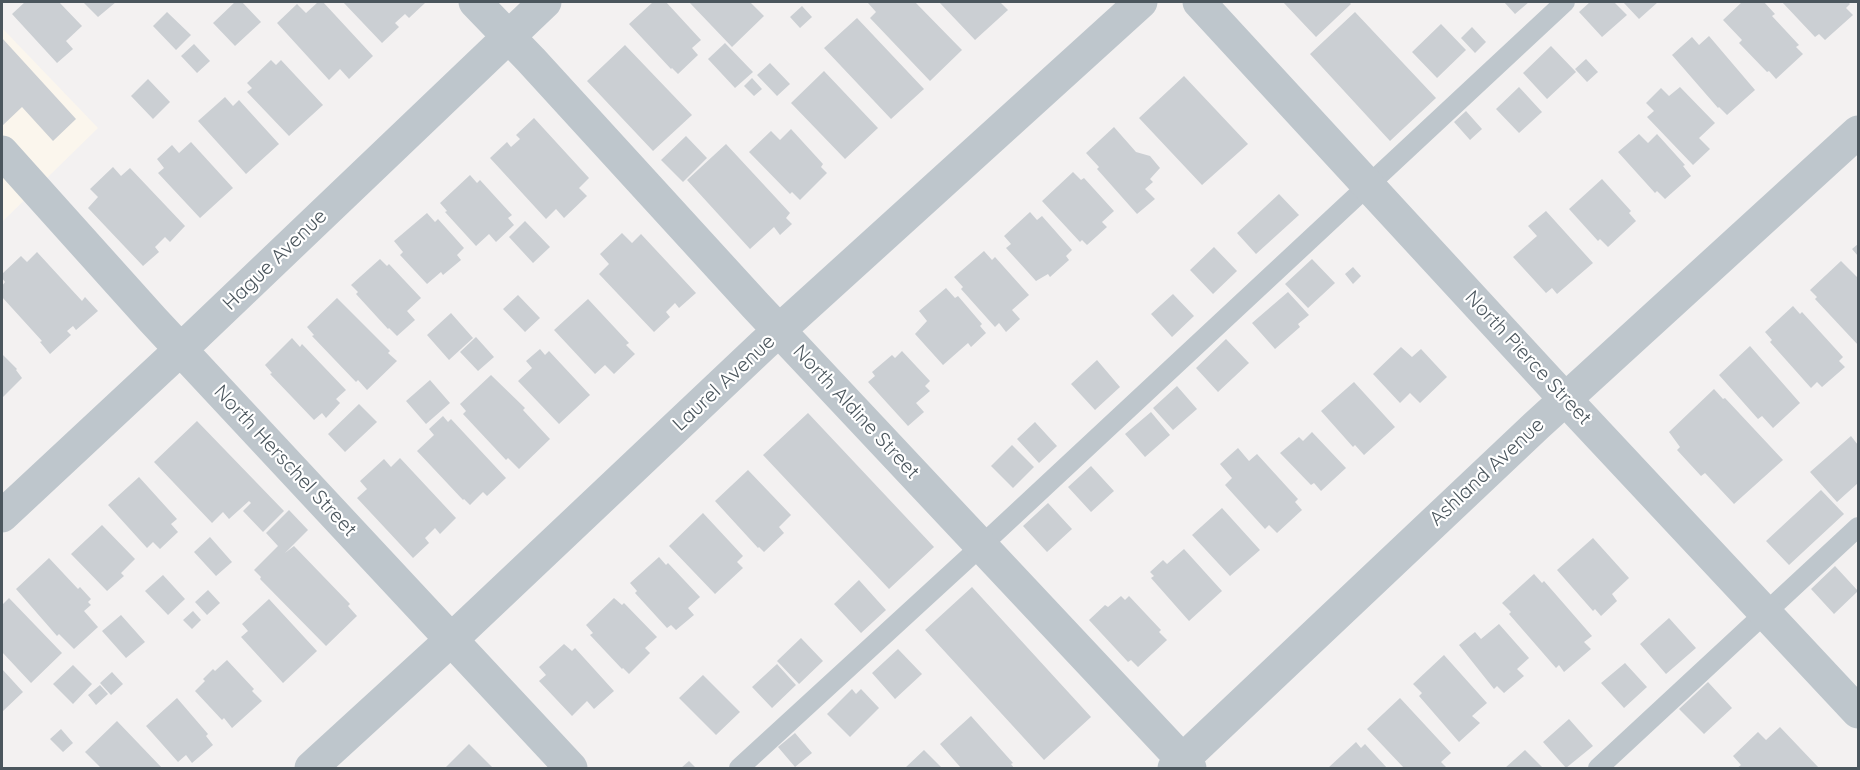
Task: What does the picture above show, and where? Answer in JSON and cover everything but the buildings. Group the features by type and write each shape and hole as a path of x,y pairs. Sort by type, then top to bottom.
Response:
{"street":[{"name":"North Aldine Street","path":"475,2 779,331 981,545 1182,766"},
{"name":"Hague Avenue","path":"2,516 545,2"},
{"name":"Laurel Avenue","path":"311,768 452,639 779,331 1142,2"},
{"name":"North Pierce Street","path":"1199,2 1565,399 1858,712"},
{"name":"Ashland Avenue","path":"1182,766 1565,399 1858,132"},
{"name":"North Herschel Street","path":"2,152 180,349 570,768"}],"lane":[{"path":"739,768 1565,2"},
{"path":"1598,768 1858,527"}],"shaded area":[{"path":"2,28 98,128 2,222"}]}
